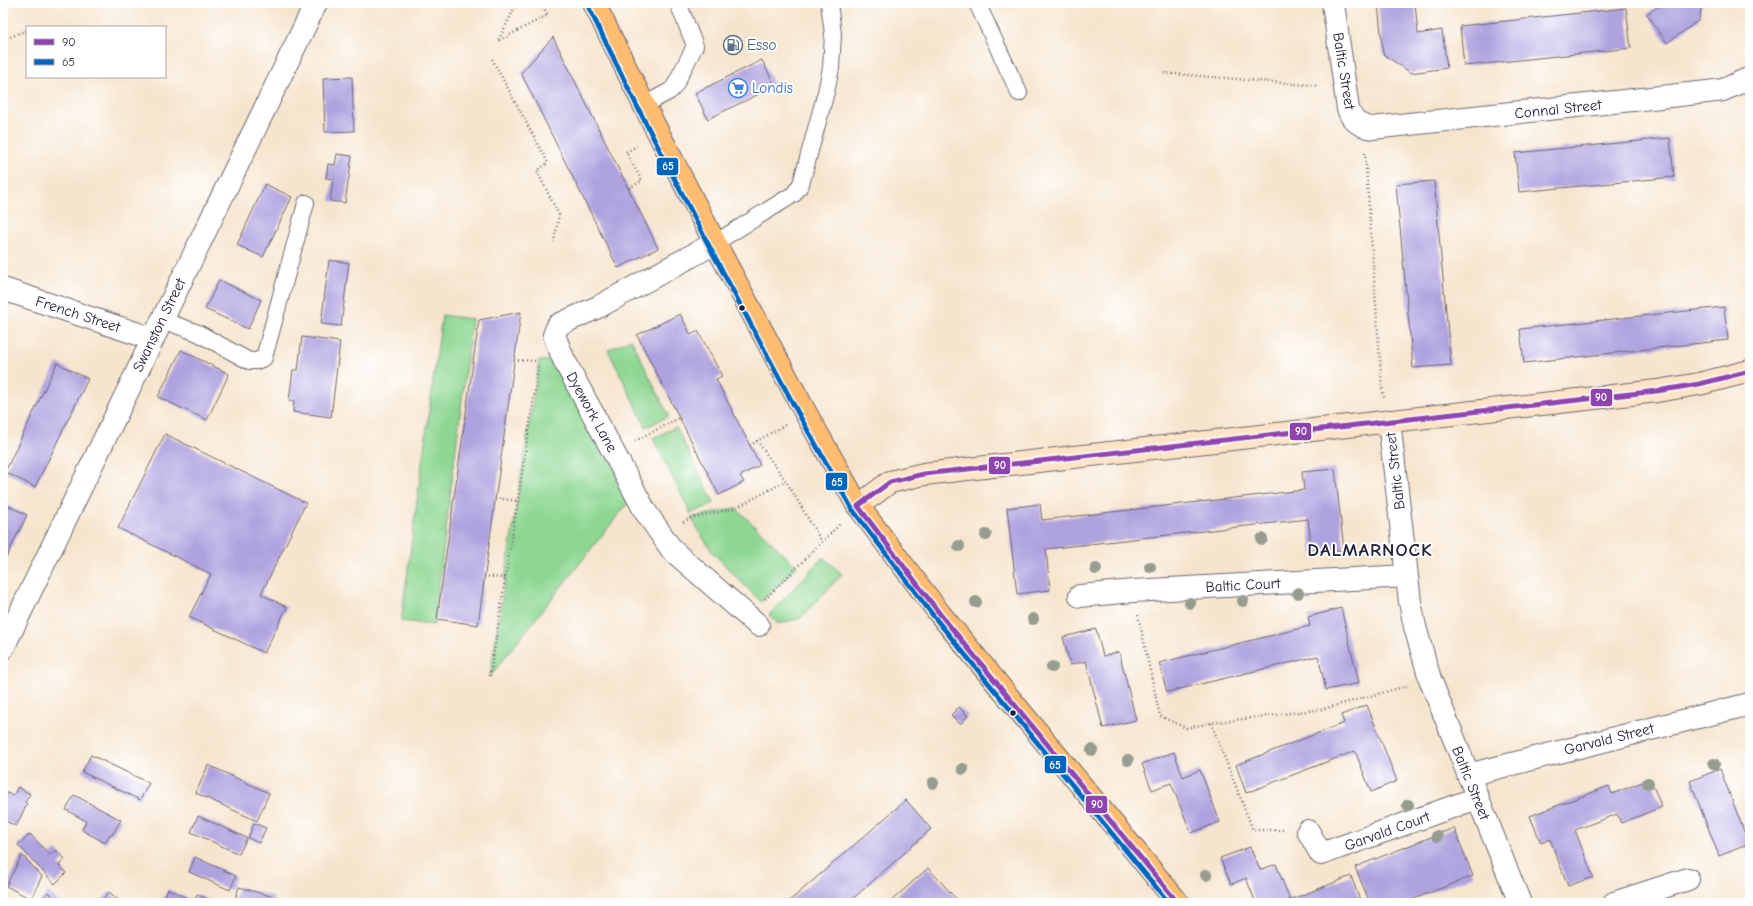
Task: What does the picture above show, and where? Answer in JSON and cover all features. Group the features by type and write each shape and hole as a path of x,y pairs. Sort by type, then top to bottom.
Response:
{"main road":[{"path":"594,3 644,105 715,243 806,413 858,506 940,614 1178,903"}],"street":[{"name":"Swanston Street","path":"3,648 316,3"},
{"name":"Baltic Street","path":"1333,3 1348,109 1350,116 1364,127"},
{"name":"Connal Street","path":"1364,127 1378,128 1723,90 1750,78"},
{"name":"Dyework Lane","path":"715,243 598,307 558,325 554,335 564,360 645,511 660,534 681,559 753,620"},
{"name":"French Street","path":"3,289 158,329"},
{"path":"858,506 890,482 924,474 1657,391 1699,384 1750,371"},
{"name":"Baltic Street","path":"1389,421 1410,602 1415,627 1430,679 1520,903"},
{"name":"Baltic Court","path":"1080,596 1133,591 1407,576"},
{"name":"Garvald Street","path":"1468,775 1750,704"},
{"name":"Garvald Court","path":"1308,831 1321,854 1478,798"},
{"path":"1614,903 1688,879"}],"lane":[{"path":"644,105 670,91 674,87 694,46 678,3"},
{"path":"715,243 794,194 801,184 831,68 833,34 830,3"},
{"path":"977,3 1019,93"},
{"path":"158,329 198,333 249,361 256,361 264,358 306,203"}],"path":[{"path":"517,3 498,41 548,15 541,3"},
{"path":"3,40 26,30"},
{"path":"492,59 548,163 537,171 559,215 554,242"},
{"path":"1164,73 1345,88"},
{"name":"Baltic Street","path":"1364,127 1382,388 1389,421"},
{"path":"628,188 642,180 626,152 659,134"},
{"path":"490,676 539,361"},
{"path":"750,446 806,413"},
{"path":"614,451 679,418"},
{"path":"757,441 786,481 822,542"},
{"path":"660,534 691,518 736,508 786,481"},
{"path":"495,498 518,501"},
{"path":"753,620 822,542 858,506"},
{"path":"484,576 505,578"},
{"path":"1133,591 1160,716 1186,728 1211,723 1323,710 1430,679"},
{"path":"1211,723 1253,830 1308,831"}],"green space":[{"path":"442,315 472,319 434,625 401,621"},
{"path":"631,339 669,416 646,427 608,350"},
{"path":"564,360 635,494 490,676 539,361"},
{"path":"676,427 714,503 691,514 653,438"},
{"path":"736,508 797,567 761,602 712,552 691,518"},
{"path":"823,557 842,574 801,618 778,624 769,615"}],"building":[{"path":"466,3 490,3 489,6"},
{"path":"1378,3 1415,3 1418,34 1442,30 1447,68 1411,73 1383,54"},
{"path":"1663,3 1702,3 1699,20 1667,43 1647,14"},
{"path":"1626,8 1631,48 1464,66 1460,26"},
{"path":"553,37 658,248 618,268 521,73"},
{"name":"Londis","path":"762,60 775,86 708,119 695,93"},
{"path":"352,77 354,131 325,132 323,78"},
{"path":"1670,138 1674,177 1519,192 1515,153"},
{"path":"337,154 352,156 345,203 330,201 333,179 326,178 328,164 335,165"},
{"path":"1434,181 1451,365 1413,368 1396,184"},
{"path":"265,184 292,197 263,257 237,245"},
{"path":"329,260 349,263 341,326 321,324"},
{"path":"219,280 261,300 248,329 205,309"},
{"path":"1724,307 1728,340 1524,363 1520,329"},
{"path":"521,312 478,625 437,619 479,320"},
{"path":"680,314 691,335 698,331 722,376 716,379 760,465 740,476 744,482 719,495 637,335"},
{"path":"302,337 340,342 331,417 293,412 294,401 289,401 293,370 298,370"},
{"path":"181,350 229,374 207,420 158,397"},
{"path":"57,363 88,379 35,487 5,472"},
{"path":"165,434 306,503 261,594 287,607 264,653 189,617 211,574 118,528"},
{"path":"1335,469 1344,550 1312,554 1308,519 1046,549 1050,590 1017,594 1007,508 1040,504 1042,520 1304,490 1302,472"},
{"path":"3,503 27,515 3,564"},
{"path":"1341,608 1359,683 1326,690 1318,656 1167,692 1159,663 1310,626 1308,617"},
{"path":"1096,629 1103,656 1119,652 1136,720 1103,728 1086,661 1070,665 1063,637"},
{"path":"1367,705 1397,781 1371,792 1355,751 1246,793 1236,765 1344,723 1341,715"},
{"path":"959,707 968,716 960,724 951,715"},
{"path":"1174,752 1183,777 1200,770 1220,822 1191,833 1171,783 1152,790 1142,764"},
{"path":"91,755 149,783 140,800 82,772"},
{"path":"208,765 269,793 257,821 196,793"},
{"path":"1720,769 1749,844 1719,856 1690,781"},
{"path":"1650,779 1662,807 1621,823 1617,814 1575,830 1593,877 1568,886 1550,839 1541,843 1530,816 1609,786 1612,794"},
{"path":"18,787 30,794 25,802 27,804 16,826 3,820 3,791 13,796"},
{"path":"74,795 121,820 105,843 82,830 86,821 66,810"},
{"path":"906,800 931,829 848,903 787,903"},
{"path":"198,816 247,838 239,854 191,832"},
{"path":"254,823 266,828 259,843 248,838"},
{"path":"1454,828 1473,876 1411,900 1412,903 1370,903 1355,867"},
{"path":"30,834 50,855 56,850 65,859 59,865 66,873 55,884 18,845"},
{"path":"1250,847 1260,870 1276,864 1290,900 1351,876 1361,903 1256,903 1246,878 1231,884 1220,858"},
{"path":"22,855 42,876 31,899 6,886"},
{"path":"195,857 236,876 230,890 189,872"},
{"path":"928,868 960,903 889,903"},
{"path":"239,887 274,897 272,903 234,903"},
{"path":"168,889 194,901 197,894 209,900 208,903 161,903"},
{"path":"48,892 61,903 39,903"},
{"path":"109,892 122,903 100,903"},
{"path":"1477,899 1479,903 1468,903"}],"transit line":[{"name":"65","path":"588,6 638,108 709,246 798,413 852,509 935,618 1169,903"},
{"name":"90","path":"858,506 890,482 924,474 1657,391 1699,384 1750,371"},
{"name":"90","path":"858,506 940,614 1178,903"}],"place":[{"name":"Esso","path":"733,45"},
{"name":"Londis","path":"738,88"}],"district":[{"name":"DALMARNOCK","path":"1370,550"}]}
